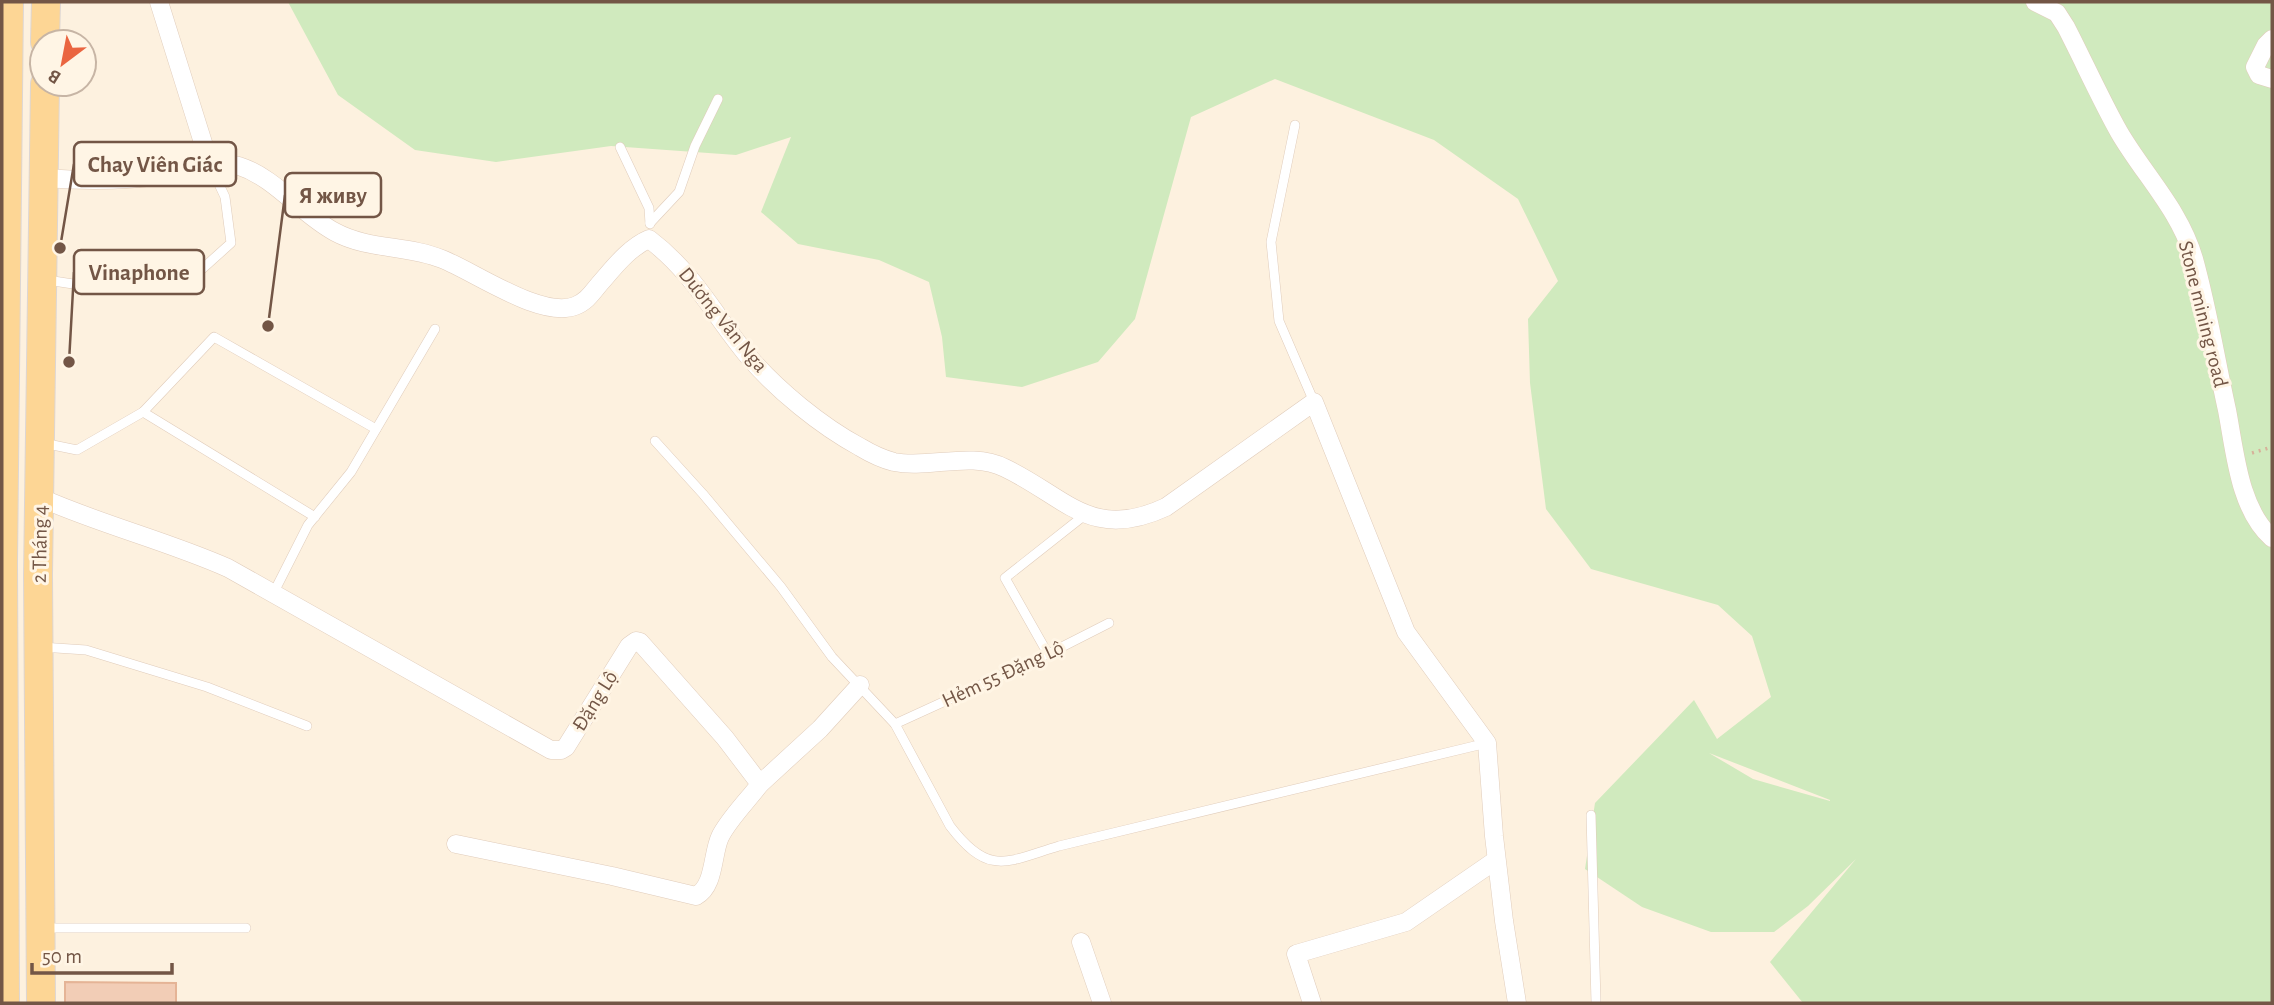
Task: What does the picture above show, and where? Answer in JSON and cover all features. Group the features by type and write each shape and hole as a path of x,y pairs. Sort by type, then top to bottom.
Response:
{"main road":[{"path":"45,28 46,2"},
{"name":"2 Tháng 4","path":"5,1003 2,563 6,5"},
{"name":"2 Tháng 4","path":"41,1003 38,576 45,98"},
{"path":"2,563 38,576"}],"street":[{"path":"159,2 210,166"},
{"name":"Stone mining road","path":"2035,2 2057,13 2066,27 2118,130 2148,178 2170,205 2189,243 2242,482 2255,516 2272,538"},
{"path":"2272,38 2255,67 2259,75 2272,79"},
{"path":"44,178 85,181 134,178 210,166 236,165 260,176 317,221 344,237 360,243 442,259 513,294 560,309 575,306 587,299 649,231"},
{"name":"Dương Vân Nga","path":"649,231 700,289 760,369 838,434 875,455 895,462 980,462 1003,467 1052,498 1086,514 1114,520 1147,515 1166,507 1314,402"},
{"path":"1314,402 1406,632 1487,743 1496,860 1517,1003"},
{"name":"Đặng Lộ","path":"41,498 79,515 198,555 228,568 551,750 566,747 629,646 636,641 640,642 725,738 760,784"},
{"path":"456,844 696,896 702,893 708,881 720,835 760,784 820,729 860,685"},
{"path":"1312,1003 1296,954 1406,922 1496,860"},
{"path":"1081,942 1102,1003"}],"lane":[{"path":"649,231 679,192 695,146 718,99"},
{"path":"1295,125 1271,242 1279,321 1314,402"},
{"path":"620,147 649,208 649,231"},
{"path":"43,280 144,290 191,279 232,243 225,197 210,166"},
{"path":"273,594 308,525 351,472 435,329"},
{"path":"41,442 77,450 143,412 214,337 376,429"},
{"path":"143,412 315,517"},
{"path":"655,441 781,587 832,657 895,724 954,833 982,859 1004,863 1059,846 1487,743"},
{"path":"1048,654 1004,578 1086,514"},
{"name":"Hẻm 55 Đặng Lộ","path":"895,724 1048,654 1109,622"},
{"path":"40,647 86,650 207,687 307,726"},
{"path":"1591,815 1596,1003"},
{"path":"40,928 246,928"}],"green space":[{"path":"288,2 2272,2 2272,1003 1803,1003 1770,962 1856,859 1808,906 1774,932 1711,932 1642,907 1585,869 1595,803 1694,700 1717,739 1771,697 1752,636 1718,605 1591,569 1546,509 1530,383 1528,319 1558,281 1518,199 1434,140 1275,79 1191,117 1135,319 1098,362 1022,387 946,377 942,337 929,282 879,260 798,244 761,212 791,137 736,155 611,146 496,162 415,150 338,95","holes":["1709,753 1830,800 1753,779"]}],"building":[{"path":"65,982 176,983 176,1003 65,1003"}],"place":[{"name":"Chay Viên Giác","path":"60,248"},
{"name":"Я живу","path":"268,326"},
{"name":"Vinaphone","path":"69,362"}]}
